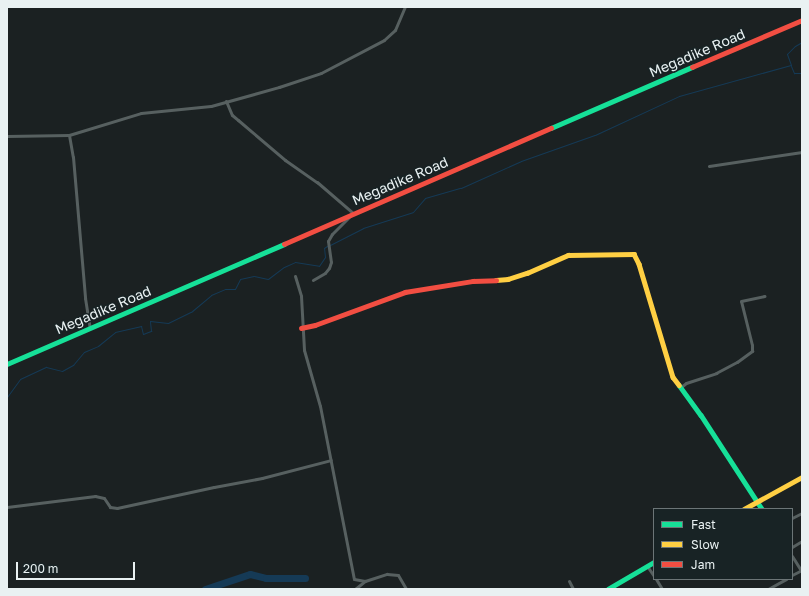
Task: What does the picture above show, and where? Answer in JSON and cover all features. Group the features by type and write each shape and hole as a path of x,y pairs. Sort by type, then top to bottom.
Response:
{"main road":[{"name":"Megadike Road","path":"7,364 802,20"},
{"path":"302,328 315,325 345,312 405,292 472,281 508,279 527,273 568,255 634,254 639,264 668,366 673,377 761,508"},
{"path":"746,508 802,477"},
{"path":"608,589 653,563"}],"street":[{"path":"7,136 69,135 141,113 211,106 279,87 321,73 373,47 395,30 405,7"},
{"path":"226,102 232,115 285,160 317,182 354,213 332,234 328,241 330,262 328,268 325,273 313,280"},
{"path":"69,135 73,157 85,298 90,328"},
{"path":"709,166 802,152"},
{"path":"295,276 301,296 304,354 320,406 354,579 365,581"},
{"path":"681,387 686,383 716,372 737,362 752,351 752,345 741,301 764,296"},
{"path":"7,507 95,496 104,498 110,507 117,508 262,478 331,460"},
{"path":"793,518 802,513"},
{"path":"793,546 802,541"},
{"path":"793,558 802,571"},
{"path":"647,566 653,575"},
{"path":"355,589 365,581 387,574 398,575 406,589"},
{"path":"657,580 662,589"},
{"path":"768,589 784,580"},
{"path":"569,581 573,589"}],"waterway":[{"path":"330,245 363,228 413,212 425,198 461,188 521,161 595,135 679,96 791,65 787,54 795,46 802,42"},
{"path":"791,66 794,73 802,73"},
{"path":"7,397 20,379 46,367 62,371 73,365 84,352 98,346 115,332 141,326 143,334 151,331 150,321 168,323 191,312 211,295 225,289 235,289 240,279 254,276 268,279 284,267 295,262 319,266 325,257 324,248 327,246"},
{"path":"205,589 250,574 266,578 305,578"}],"traffic: fast":[{"path":"551,128 692,67"},
{"path":"7,364 284,244"},
{"path":"679,385 701,415 761,508"},
{"path":"608,589 653,563"}],"traffic: slow":[{"path":"496,280 508,279 527,273 568,255 634,254 639,264 673,377 679,385"},
{"path":"746,508 802,477"}],"traffic: jam":[{"path":"692,67 802,20"},
{"path":"284,244 551,128"},
{"path":"301,328 315,325 405,292 473,281 496,280"}]}
